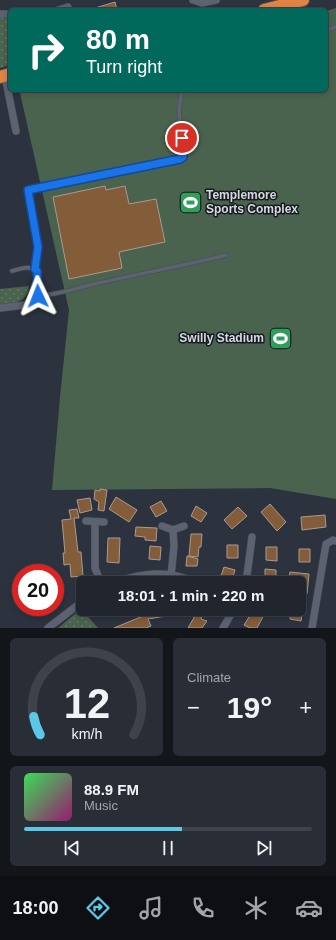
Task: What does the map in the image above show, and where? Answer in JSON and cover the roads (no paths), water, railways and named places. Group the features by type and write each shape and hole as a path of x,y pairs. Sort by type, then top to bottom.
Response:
{"highway":[{"path":"272,8 299,1"}],"street":[{"path":"193,0 202,3 216,0"},
{"path":"5,76 8,91"},
{"path":"8,92 16,131"},
{"path":"0,308 25,305 38,296"},
{"path":"86,521 95,523 104,522"},
{"path":"95,523 95,568 98,576"},
{"path":"162,526 173,530 184,526"},
{"path":"141,576 150,573 171,576 174,546 173,530"},
{"path":"247,576 252,537"},
{"path":"312,628 326,544 336,541"},
{"path":"48,628 76,606"},
{"path":"223,628 230,616"}],"lane":[{"path":"182,92 179,109 183,157 28,190 38,247 35,269 37,271 38,296 52,295 70,289 149,274 226,255"},
{"path":"12,271 26,268 35,269"}],"place":[{"name":"Templemore Sports Complex","path":"190,202"},
{"name":"Swilly Stadium","path":"280,338"}]}
